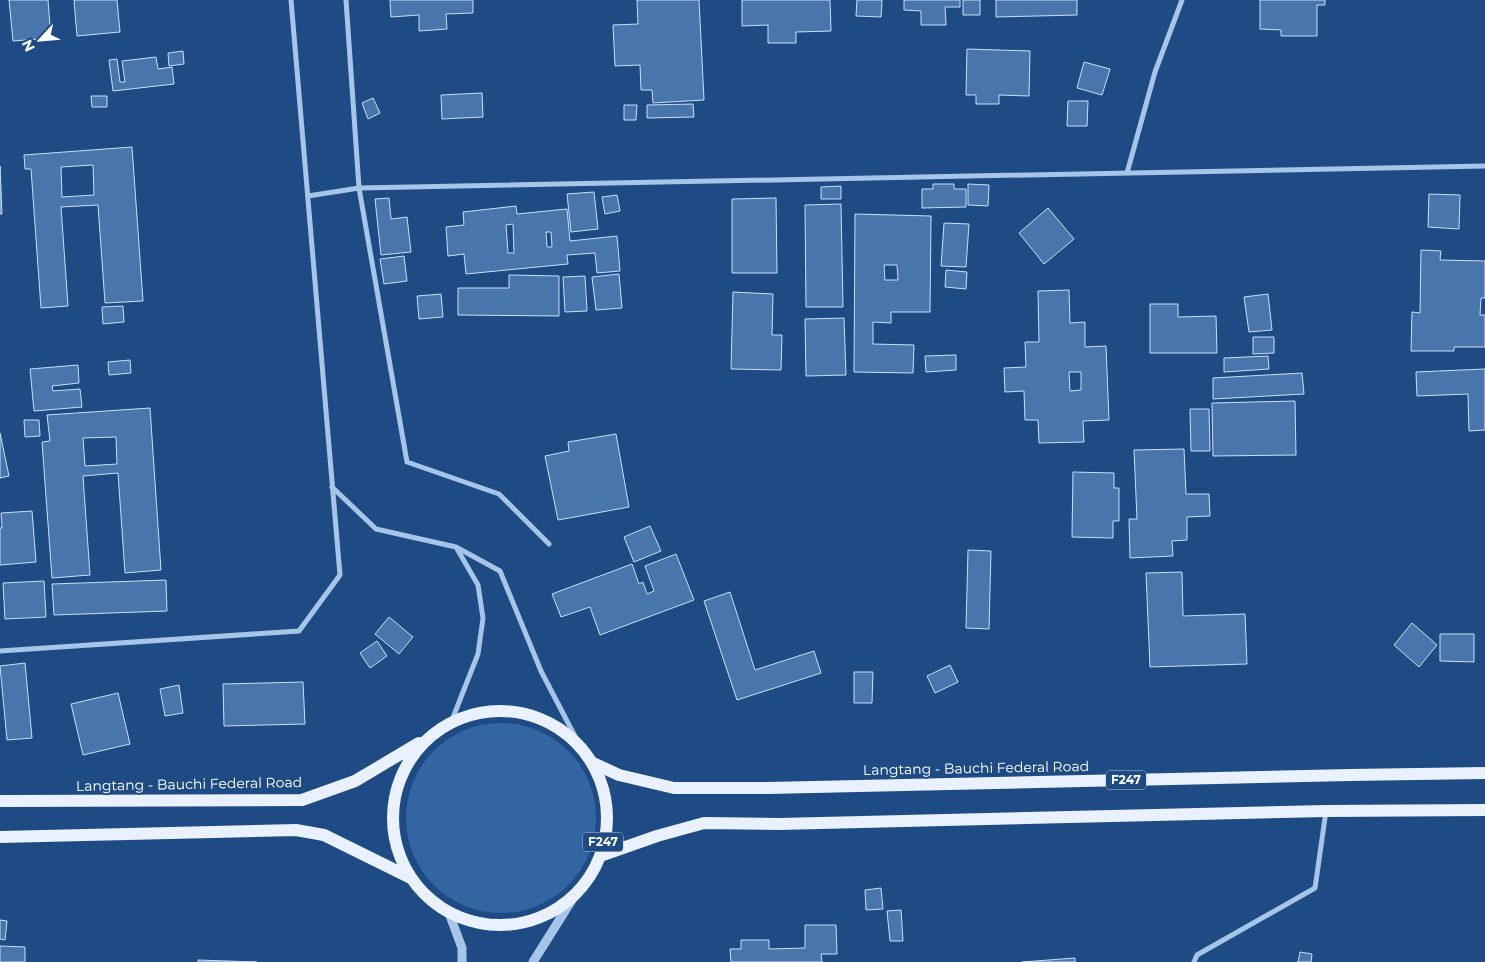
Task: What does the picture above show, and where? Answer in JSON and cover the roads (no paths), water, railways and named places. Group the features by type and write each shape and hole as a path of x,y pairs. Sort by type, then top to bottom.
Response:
{"main road":[{"name":"F247","path":"485,710 520,711 553,724 580,746 593,763 604,793 606,809 607,825 600,856 590,877 575,895 548,915 515,924 482,924 449,913 428,898 411,878 398,851 392,822 395,792 406,764 424,741 452,720 485,710"},
{"name":"Langtang - Bauchi Federal Road","path":"0,800 302,800 355,781 424,741"},
{"name":"Langtang - Bauchi Federal Road","path":"593,763 619,775 674,788 768,788 1485,773"},
{"name":"F247","path":"600,856 657,836 704,823 779,824 1326,811 1485,810"},
{"name":"F247","path":"0,838 296,830 324,835 411,878"}],"street":[{"path":"0,651 299,631 340,575 291,0"},
{"path":"346,0 359,188 407,462 499,494 549,544"},
{"path":"1127,173 1155,72 1182,0"},
{"path":"308,196 359,188 1485,166"},
{"path":"332,486 376,529 456,547 500,571 541,671 580,746"},
{"path":"452,720 478,654 483,618 478,585 456,547"},
{"path":"1194,962 1197,955 1316,888 1326,811"},
{"path":"533,962 575,895"},
{"path":"449,913 462,948 462,962"}]}
